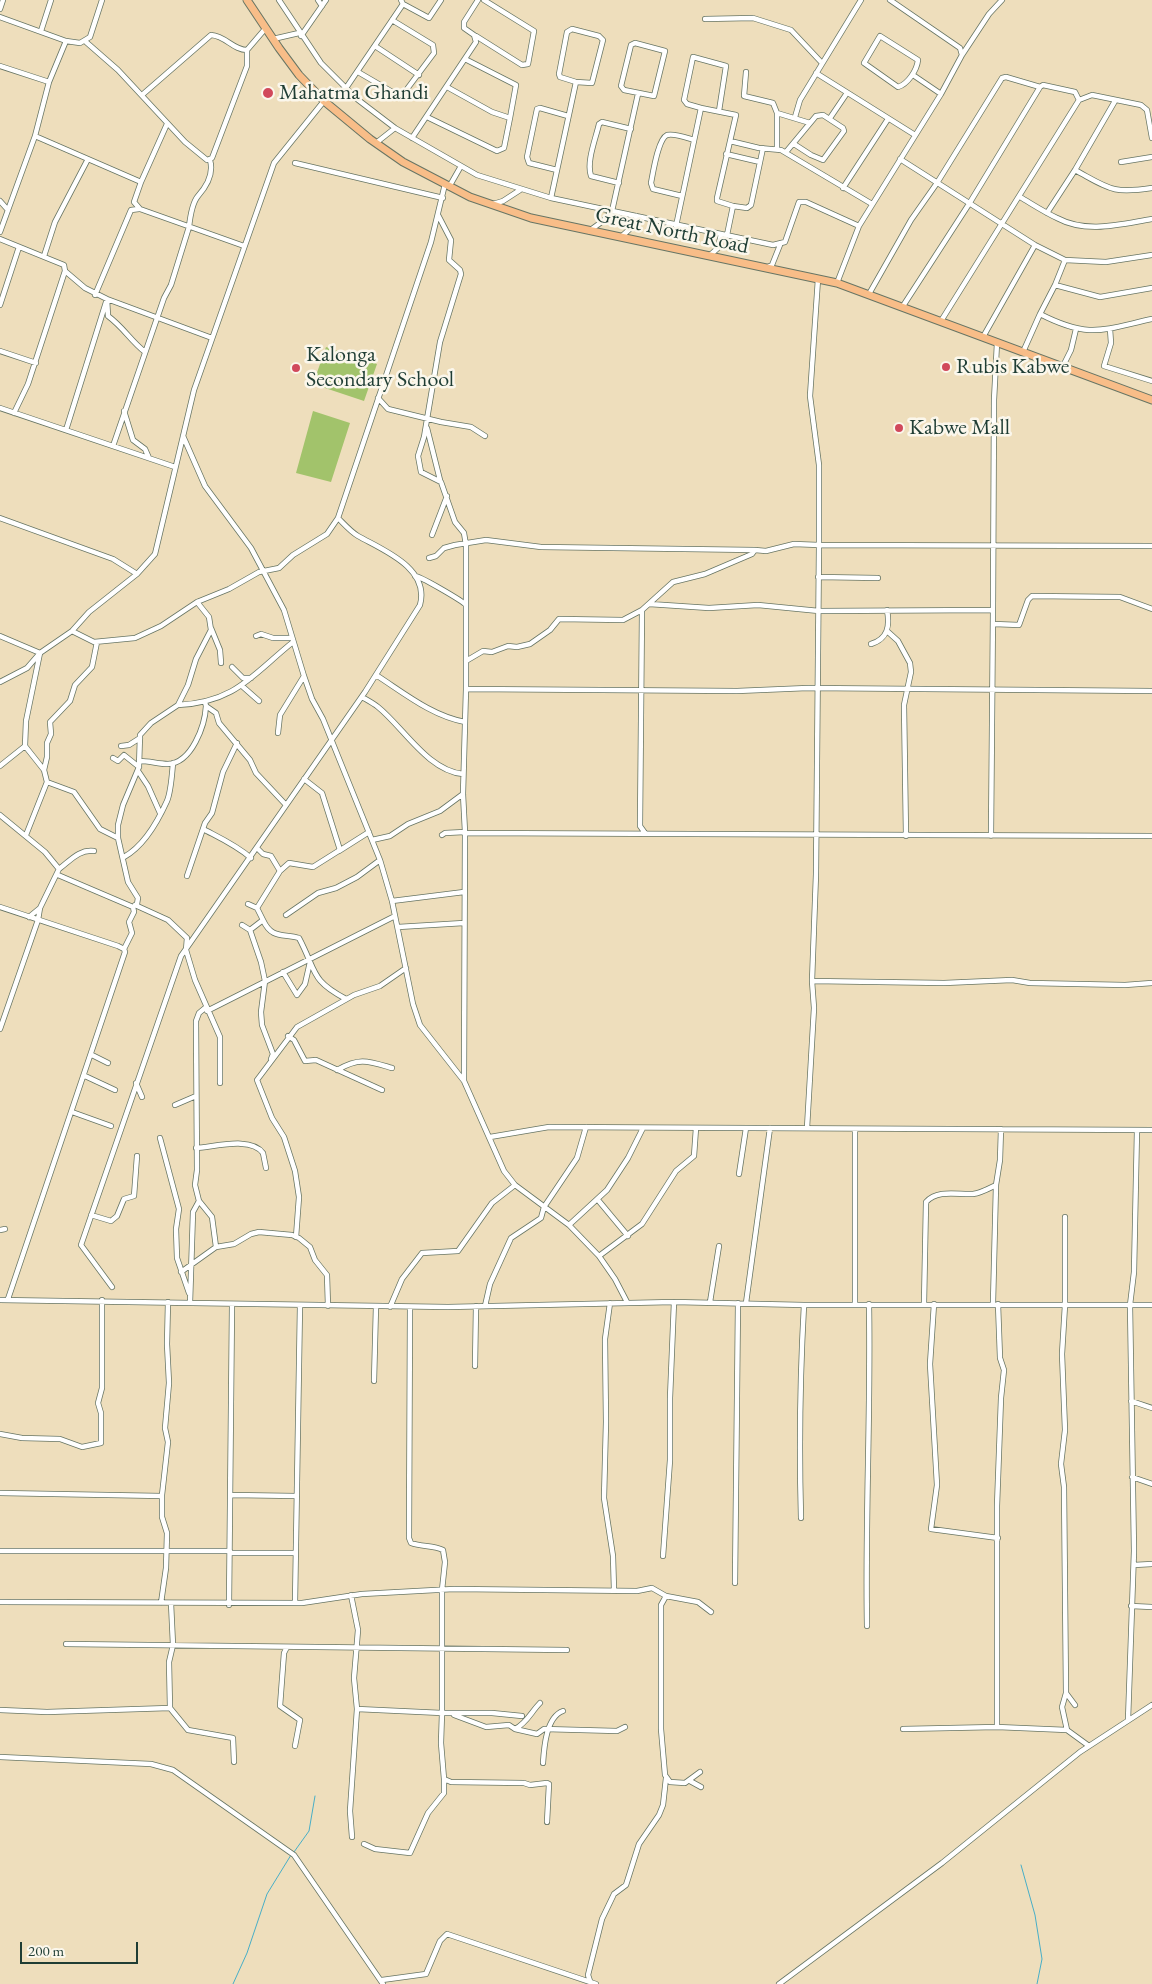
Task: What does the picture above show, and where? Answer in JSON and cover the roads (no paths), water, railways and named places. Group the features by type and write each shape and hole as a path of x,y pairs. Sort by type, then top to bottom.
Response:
{"highway":[{"name":"Great North Road","path":"247,0 265,29 299,75 324,101 403,162 447,186 490,205 531,218 587,232 836,283 1152,400"}],"street":[{"path":"0,9 3,0"},
{"path":"41,31 51,0"},
{"path":"86,42 90,37 102,0"},
{"path":"279,0 300,35 321,63 346,88 395,128 460,166 520,190 551,198 676,226 780,245"},
{"path":"318,0 322,6"},
{"path":"272,38 279,39 300,35 326,0"},
{"path":"0,682 27,668 40,653 72,631 89,612 137,574 149,562 158,546 183,436 212,338 277,158 324,101 346,88 402,2 429,18 441,0"},
{"path":"478,0 464,22 464,28 522,65 528,64 534,31 484,0"},
{"path":"794,116 800,100 861,0"},
{"path":"890,0 960,48 962,55"},
{"path":"836,283 858,226 941,94 962,55 989,14 1002,0"},
{"path":"0,17 66,41 86,42 142,95 167,124 200,155 210,160"},
{"path":"705,18 753,18 791,30 822,63"},
{"path":"358,72 399,98 403,96 434,53 433,45 392,20"},
{"path":"113,446 145,352 171,285 197,198 203,193 210,177 210,160 247,66 247,50 265,29"},
{"path":"572,29 599,36 603,40 592,83 576,82 560,77 559,72 568,32 572,29"},
{"path":"142,95 211,35 222,37 238,49 247,50"},
{"path":"412,138 428,117 476,42 474,35"},
{"path":"880,36 916,57 918,62 913,75 902,86 898,86 864,63 880,36"},
{"path":"0,232 35,136 49,82 66,41"},
{"path":"635,43 665,51 654,96 638,94 624,90 621,86 631,45 635,43"},
{"path":"375,46 419,75"},
{"path":"719,111 726,66 693,57 684,100 687,104 736,115 717,202 748,208 752,205 763,148"},
{"path":"428,117 497,151 504,148 516,85 465,59"},
{"path":"0,66 49,82"},
{"path":"746,72 744,96 773,103 777,113 777,149"},
{"path":"816,73 914,135"},
{"path":"913,75 941,94"},
{"path":"869,294 911,220 937,183 1002,78 1006,77 1040,87 1046,86 1075,92 1080,100"},
{"path":"551,198 576,82"},
{"path":"447,87 492,112 510,118"},
{"path":"902,306 969,204 1040,87"},
{"path":"830,118 847,93"},
{"path":"587,232 603,221 612,211 638,94"},
{"path":"941,321 1080,100 1092,95 1145,108 1149,115 1152,138"},
{"path":"1047,212 1075,170 1115,101"},
{"path":"557,170 529,163 527,156 537,109 540,108 568,116"},
{"path":"676,226 702,108"},
{"path":"777,113 794,116 810,123"},
{"path":"786,152 819,114 830,118 840,125 844,131 823,160 811,156 794,144"},
{"path":"843,188 888,119"},
{"path":"619,183 591,176 589,171 593,147 599,124 602,122 630,129"},
{"path":"95,295 167,124"},
{"path":"376,143 395,128"},
{"path":"682,196 653,189 651,183 660,145 664,138 670,135 694,140"},
{"path":"35,136 141,182"},
{"path":"730,141 786,152 872,204"},
{"path":"726,154 760,162"},
{"path":"44,256 55,222 88,158"},
{"path":"1121,162 1152,158"},
{"path":"900,159 1035,245 1065,260 1106,262 1152,255"},
{"path":"295,162 443,198"},
{"path":"72,631 97,642 135,638 161,626 197,602 229,589 254,574 279,568 293,555 322,538 338,518 447,186 460,166"},
{"path":"1075,170 1113,190 1124,192 1152,188"},
{"path":"490,205 503,201 520,190"},
{"path":"1020,197 1058,219 1085,226 1103,227 1152,219"},
{"path":"0,201 8,210"},
{"path":"134,202 140,209"},
{"path":"766,268 772,265 780,245 787,236 799,202 806,202 858,226"},
{"path":"708,256 718,248 733,206"},
{"path":"131,209 140,209 244,246"},
{"path":"438,214 451,240 449,261 461,272 440,342 426,424 417,463 421,472 440,480"},
{"path":"619,238 632,228 637,216"},
{"path":"0,239 64,265 65,271 36,363 14,413"},
{"path":"983,337 1035,245"},
{"path":"0,305 20,247"},
{"path":"1023,352 1065,260"},
{"path":"65,271 95,295 212,338"},
{"path":"807,1128 814,1008 812,981 816,874 819,611 818,465 810,396 818,279"},
{"path":"1055,285 1100,297 1152,288"},
{"path":"107,299 108,316 119,323 132,341 145,352"},
{"path":"66,430 107,299"},
{"path":"1040,314 1076,329 1095,332 1152,319"},
{"path":"1063,366 1071,350 1076,329"},
{"path":"1110,329 1111,343 1104,366 1152,381"},
{"path":"991,836 994,624 994,400 997,342"},
{"path":"0,351 36,363"},
{"path":"378,398 382,405 388,409 471,427 485,436"},
{"path":"0,408 175,467"},
{"path":"124,411 133,440 145,450 149,458"},
{"path":"426,424 440,480 447,495 455,522 464,533 466,544 466,689 463,774 464,1081"},
{"path":"183,436 204,486 236,527 264,571 284,610 304,676 380,860 392,901 420,1025 464,1081 504,1171 515,1185 569,1226 599,1256 615,1278 627,1302"},
{"path":"432,535 447,495"},
{"path":"0,518 113,558 137,574"},
{"path":"112,1287 81,1245 177,963 362,697 420,605 422,590 415,576 396,556 358,536 338,518"},
{"path":"429,558 436,556 444,548 486,540 541,546 766,551 794,544 1152,546"},
{"path":"466,661 483,652 492,652 508,646 523,646 534,642 550,630 559,619 620,620 642,610 673,582 705,574 752,554 755,550"},
{"path":"415,576 422,577 439,590 465,604"},
{"path":"818,577 878,578"},
{"path":"994,624 1019,624 1028,600 1032,596 1120,597 1152,609"},
{"path":"197,602 209,617 211,628 220,650 221,663"},
{"path":"649,604 709,608 758,606 819,611 993,610"},
{"path":"642,610 643,831"},
{"path":"871,644 882,639 887,631 887,610"},
{"path":"8,1300 92,1055 124,956 124,949 132,933 129,922 134,912 134,906 138,901 138,895 128,882 124,857 118,838 120,813 140,761 140,735 152,723 178,705 188,685 196,659 211,628"},
{"path":"887,631 898,641 910,663 911,672 909,691 904,705 906,836"},
{"path":"256,636 261,634 276,639 292,640"},
{"path":"0,636 40,653"},
{"path":"178,705 205,704 233,692 292,640"},
{"path":"44,770 47,758 47,743 51,734 50,722 70,701 75,685 92,667 97,642"},
{"path":"26,835 47,782 44,770 25,746 26,720 40,653"},
{"path":"232,667 243,678 251,678"},
{"path":"376,675 427,708 465,722"},
{"path":"278,733 280,715 304,676"},
{"path":"242,686 259,701"},
{"path":"466,689 1152,691"},
{"path":"362,697 378,708 407,738 441,766 463,774"},
{"path":"205,704 216,713 219,723 250,760 262,780 286,805"},
{"path":"140,761 173,763 189,752 205,719 205,704"},
{"path":"140,738 124,746 124,756 138,769 160,813"},
{"path":"187,876 203,829 212,813 222,772 237,743"},
{"path":"0,766 25,746"},
{"path":"113,758 118,761 124,756"},
{"path":"124,857 140,843 154,826 167,801 173,763"},
{"path":"304,779 322,793 340,848 338,851"},
{"path":"47,782 71,790 81,800 100,828 118,838"},
{"path":"372,840 390,836 408,824 440,811 463,794"},
{"path":"0,815 26,835 51,858 59,869"},
{"path":"203,829 222,840 229,841 251,858"},
{"path":"442,835 445,833 464,832 637,834 643,831 906,836 1152,836"},
{"path":"257,908 280,871 290,863 313,868 369,832"},
{"path":"257,848 263,854 271,856 280,871"},
{"path":"0,1029 38,920 40,908 58,875 59,869 72,857 87,850 94,851"},
{"path":"286,915 318,893 336,888 357,877 380,860"},
{"path":"58,875 169,921 187,938 186,950 206,1009 220,1037 220,1083"},
{"path":"392,901 464,892"},
{"path":"248,904 257,908 266,927 280,936 299,938 316,978 324,986 346,999"},
{"path":"0,907 124,949"},
{"path":"29,917 40,908"},
{"path":"216,1247 212,1217 199,1201 195,1186 197,1170 196,1021 199,1013 395,916"},
{"path":"250,930 263,920"},
{"path":"398,927 464,923"},
{"path":"242,925 250,930 265,981 261,1012 262,1025 272,1054 271,1061"},
{"path":"283,972 297,995 305,984 309,960"},
{"path":"296,1237 299,1197 295,1171 284,1137 272,1118 257,1080 288,1036 298,1027 346,999 380,986 406,968"},
{"path":"812,981 944,983 1012,980 1030,983 1125,985 1152,983"},
{"path":"288,1036 294,1040 305,1061 316,1060 382,1090"},
{"path":"92,1055 108,1063"},
{"path":"337,1070 347,1064 362,1060 392,1068"},
{"path":"84,1076 115,1090"},
{"path":"136,1083 142,1097"},
{"path":"174,1105 196,1096"},
{"path":"72,1112 111,1126"},
{"path":"490,1137 539,1128 586,1127 1152,1130"},
{"path":"485,1306 490,1284 511,1238 536,1222 544,1213 544,1207 577,1158 586,1127"},
{"path":"569,1226 607,1190 628,1158 643,1128"},
{"path":"599,1256 617,1240 628,1236 646,1219 676,1171 695,1156 696,1128"},
{"path":"739,1174 746,1128"},
{"path":"746,1303 770,1128"},
{"path":"855,1129 855,1304"},
{"path":"996,1727 1001,1398 1004,1370 1000,1358 995,1303 996,1185 1000,1160 1000,1129"},
{"path":"1128,1720 1134,1565 1130,1305 1134,1272 1137,1130"},
{"path":"160,1138 179,1210 176,1240 181,1272 190,1294"},
{"path":"196,1148 237,1143 252,1145 263,1153 266,1168"},
{"path":"91,1215 111,1221 117,1216 124,1199 134,1196 137,1156"},
{"path":"390,1307 402,1279 422,1253 458,1251 492,1203 515,1185"},
{"path":"924,1304 926,1202 932,1197 954,1193 973,1194 996,1185"},
{"path":"598,1200 628,1236"},
{"path":"190,1302 192,1212 199,1201"},
{"path":"1065,1217 1065,1305 1062,1354 1065,1430 1061,1464 1064,1487 1066,1693 1062,1707 1067,1730"},
{"path":"181,1272 216,1247 234,1244 251,1234 259,1232 296,1237 310,1247 315,1260 327,1275 328,1306"},
{"path":"710,1302 719,1246"},
{"path":"0,1300 102,1300 232,1305 390,1307 627,1302 804,1305 995,1303 1152,1305"},
{"path":"0,1434 22,1438 60,1439 82,1447 101,1443 101,1413 98,1403 102,1388 102,1300"},
{"path":"161,1603 166,1568 167,1532 162,1517 162,1496 168,1442 165,1428 169,1383 167,1344 168,1302"},
{"path":"663,1556 670,1460 670,1398 674,1302"},
{"path":"610,1303 604,1339 606,1422 604,1498 613,1556 614,1590"},
{"path":"735,1583 738,1303"},
{"path":"867,1626 866,1485 871,1395 869,1304"},
{"path":"934,1304 930,1364 937,1485 931,1529 998,1538"},
{"path":"229,1604 232,1495 232,1305"},
{"path":"294,1603 300,1305"},
{"path":"802,1518 799,1453 804,1305"},
{"path":"374,1381 376,1306"},
{"path":"475,1366 476,1306"},
{"path":"364,1844 375,1849 410,1853 428,1813 444,1794 441,1742 442,1590 445,1562 443,1550 437,1547 411,1543 409,1538 410,1307"},
{"path":"1132,1401 1152,1408"},
{"path":"1132,1477 1152,1484"},
{"path":"0,1493 162,1496"},
{"path":"232,1495 296,1496"},
{"path":"0,1552 165,1551 296,1553"},
{"path":"1134,1565 1152,1564"},
{"path":"0,1602 294,1603 352,1595 442,1590 637,1591 652,1588 666,1596 698,1602 711,1612"},
{"path":"352,1595 358,1630 354,1678 357,1709 350,1811 352,1837"},
{"path":"593,1983 588,1975 602,1918 614,1894 626,1885 639,1844 659,1816 663,1806 666,1778 661,1729 661,1605 666,1596"},
{"path":"171,1603 173,1645 169,1662 170,1708 188,1730 233,1738 234,1762"},
{"path":"1131,1606 1152,1607"},
{"path":"66,1644 566,1650"},
{"path":"287,1647 284,1653 280,1706 300,1720 295,1746"},
{"path":"1066,1693 1075,1705"},
{"path":"516,1728 523,1725 532,1710 540,1703"},
{"path":"779,1984 942,1863 1089,1746 1152,1705"},
{"path":"0,1710 48,1712 170,1708"},
{"path":"357,1709 451,1714 492,1713 522,1716"},
{"path":"543,1763 549,1729 554,1716 563,1711"},
{"path":"451,1714 486,1727 509,1725 537,1734 544,1728 617,1731 625,1727"},
{"path":"903,1729 996,1727 1067,1730 1089,1746"},
{"path":"0,1757 151,1764 173,1770 294,1855 382,1982 426,1974 440,1941 447,1934 593,1983"},
{"path":"666,1778 674,1784 690,1781 700,1772"},
{"path":"444,1779 451,1782 524,1782 530,1785 547,1783 549,1784 547,1822"},
{"path":"690,1781 701,1787"}],"waterway":[{"path":"294,1852 309,1831 315,1796"},
{"path":"233,1984 247,1953 267,1894 291,1855"},
{"path":"1021,1865 1035,1915 1042,1959 1037,1984"}],"place":[{"name":"Mahatma Ghandi","path":"268,93"},
{"name":"Rubis Kabwe","path":"946,367"},
{"name":"Kalonga Secondary School","path":"296,368"},
{"name":"Kabwe Mall","path":"899,428"}]}
